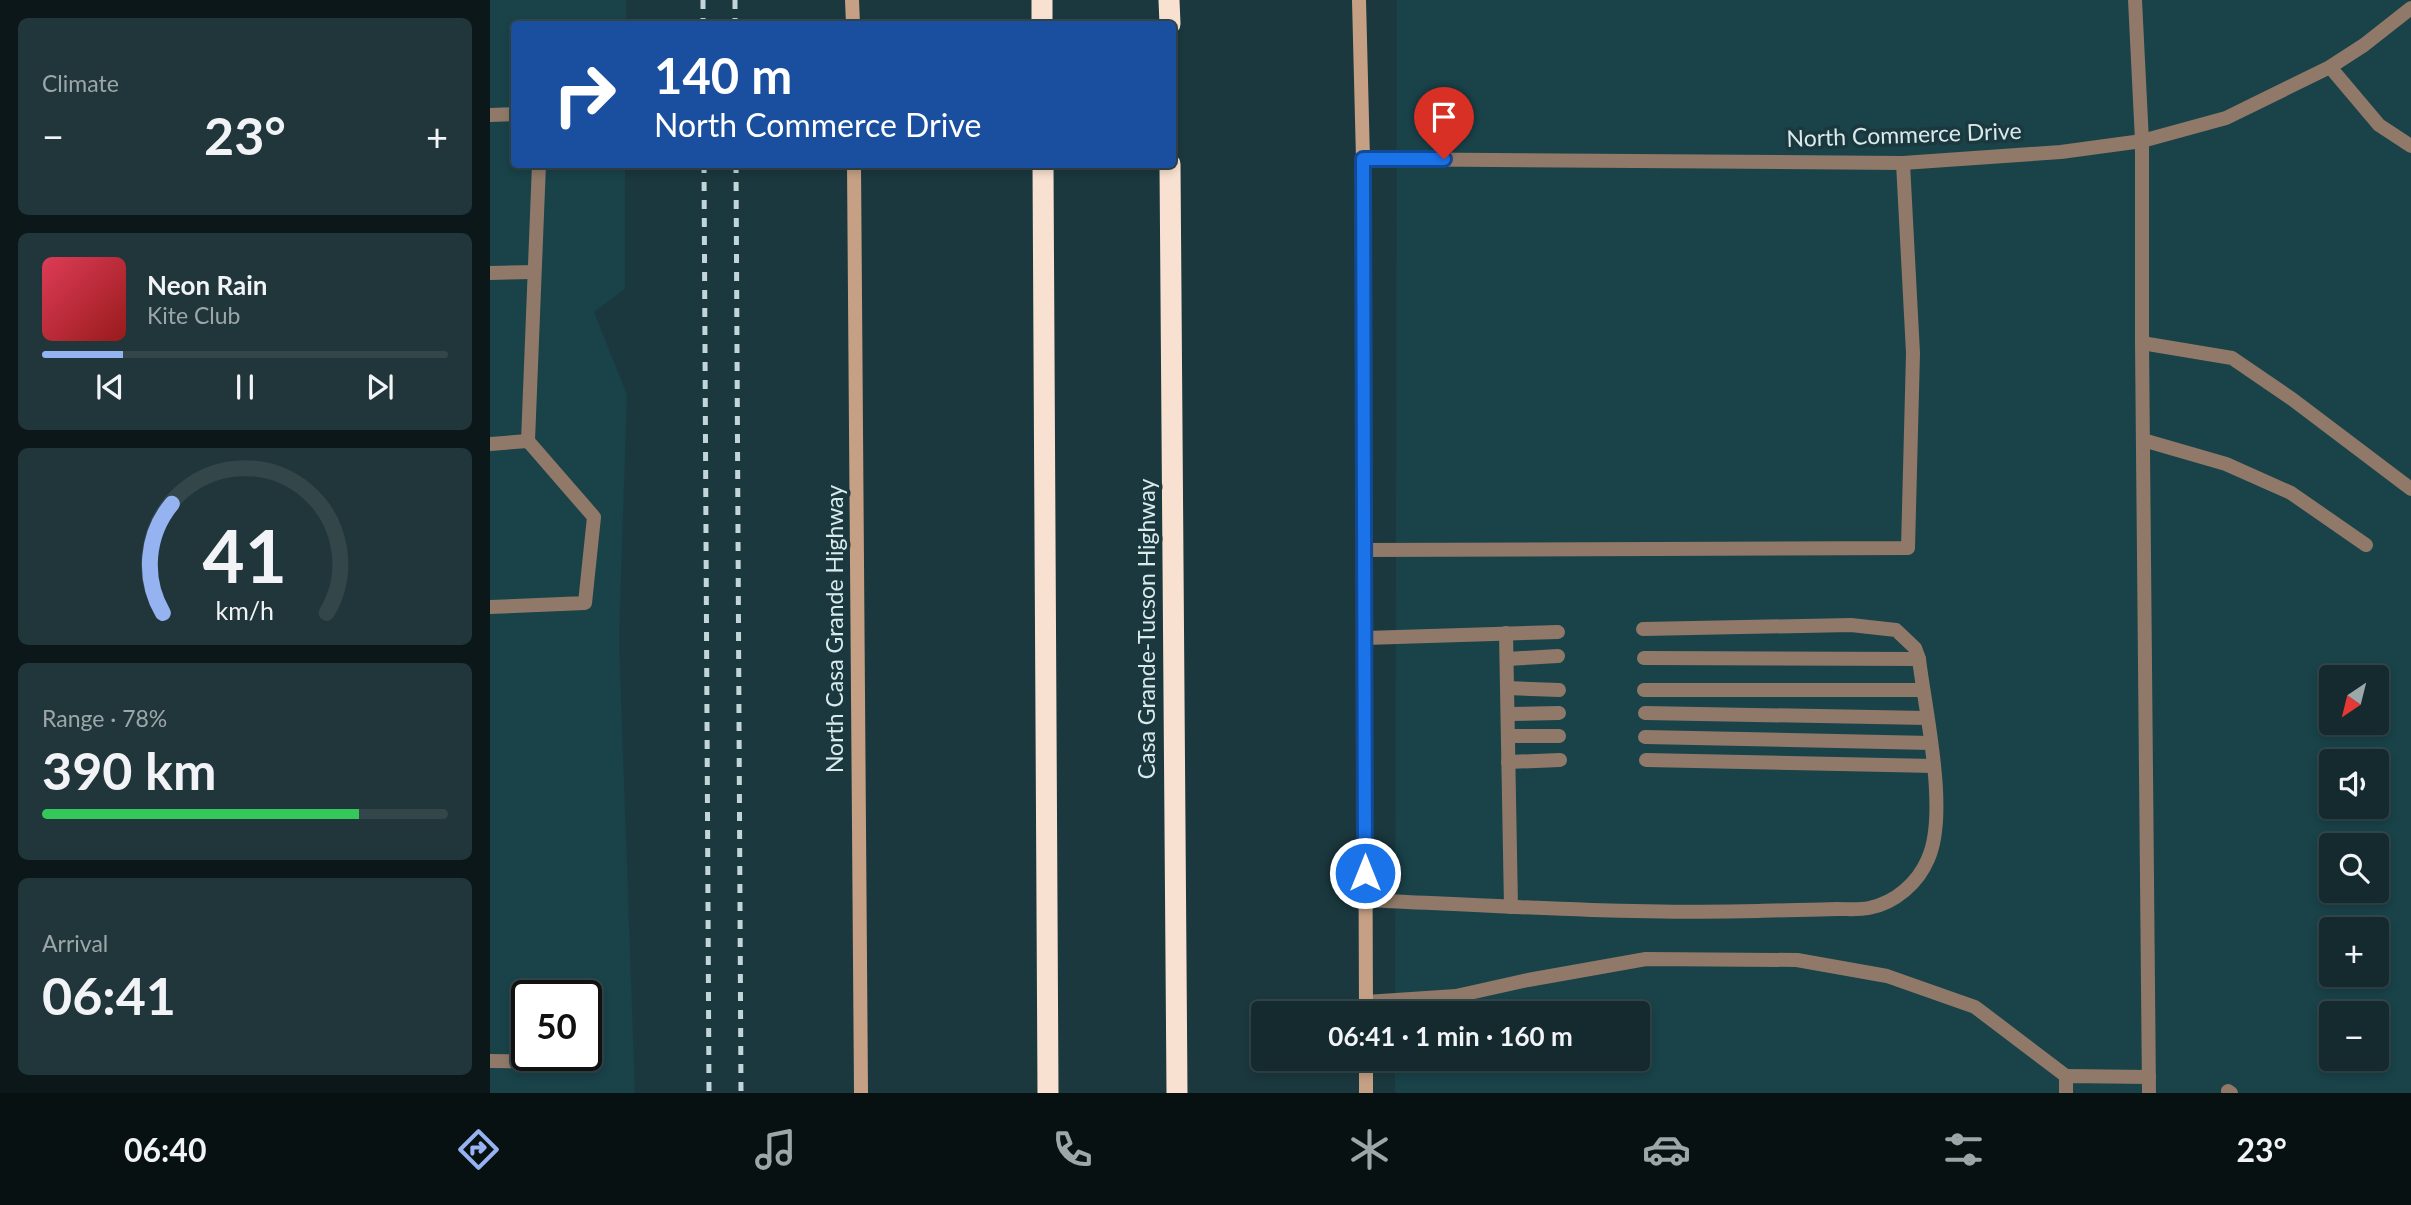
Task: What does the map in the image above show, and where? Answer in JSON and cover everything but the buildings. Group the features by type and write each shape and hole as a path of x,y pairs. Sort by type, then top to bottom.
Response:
{"highway":[{"path":"1042,0 1042,21"},
{"path":"1170,0 1170,21"},
{"path":"1043,168 1048,1093"},
{"name":"Casa Grande-Tucson Highway","path":"1170,168 1177,1093"}],"main road":[{"path":"852,0 853,21"},
{"path":"1359,0 1363,159 1366,1001"},
{"name":"North Casa Grande Highway","path":"854,168 861,1093"},
{"path":"1366,1071 1366,1093"}],"street":[{"path":"2135,0 2142,141 2149,1093"},
{"name":"North Commerce Drive","path":"1363,159 1903,163 2061,152 2142,141 2226,118 2330,67 2364,45 2411,8"},
{"path":"2330,67 2379,125 2411,146"},
{"path":"490,116 511,114"},
{"path":"1364,550 1908,548 1913,353 1903,163"},
{"path":"490,607 585,603 594,517 528,441 539,168"},
{"path":"490,273 534,272"},
{"path":"2142,343 2232,358 2292,399 2411,489"},
{"path":"2143,440 2226,464 2291,492 2366,545"},
{"path":"490,444 528,441"},
{"path":"1365,900 1719,912 1869,908 1898,897 1929,859 1936,802 1931,743 1919,659 1915,648 1896,630 1862,626 1643,629"},
{"path":"1365,638 1558,632"},
{"path":"1506,633 1511,907"},
{"path":"1507,659 1558,656"},
{"path":"1644,658 1919,659"},
{"path":"1507,688 1559,690"},
{"path":"1644,690 1923,690"},
{"path":"1508,714 1559,713"},
{"path":"1645,713 1927,718"},
{"path":"1508,737 1559,736"},
{"path":"1645,737 1931,743"},
{"path":"1508,762 1560,760"},
{"path":"1646,760 1934,766"},
{"path":"1418,1001 1646,959 1797,960 1887,976 1975,1007 2066,1076 2149,1077"},
{"path":"490,1061 511,1061"},
{"path":"2066,1076 2066,1093"}],"shaded area":[{"path":"490,0 626,0 626,21 511,21 511,168 625,168 625,289 594,312 627,395 619,639 635,1093 490,1093"},
{"path":"1397,0 2411,0 2411,1093 1395,1093 1395,1071 1650,1071 1650,1001 1395,1001"}],"railway":[{"path":"703,0 703,21"},
{"path":"735,0 735,21"},
{"path":"704,168 709,1093"},
{"path":"736,168 741,1093"}],"route":[{"path":"1365,873 1363,159 1444,159"}]}
